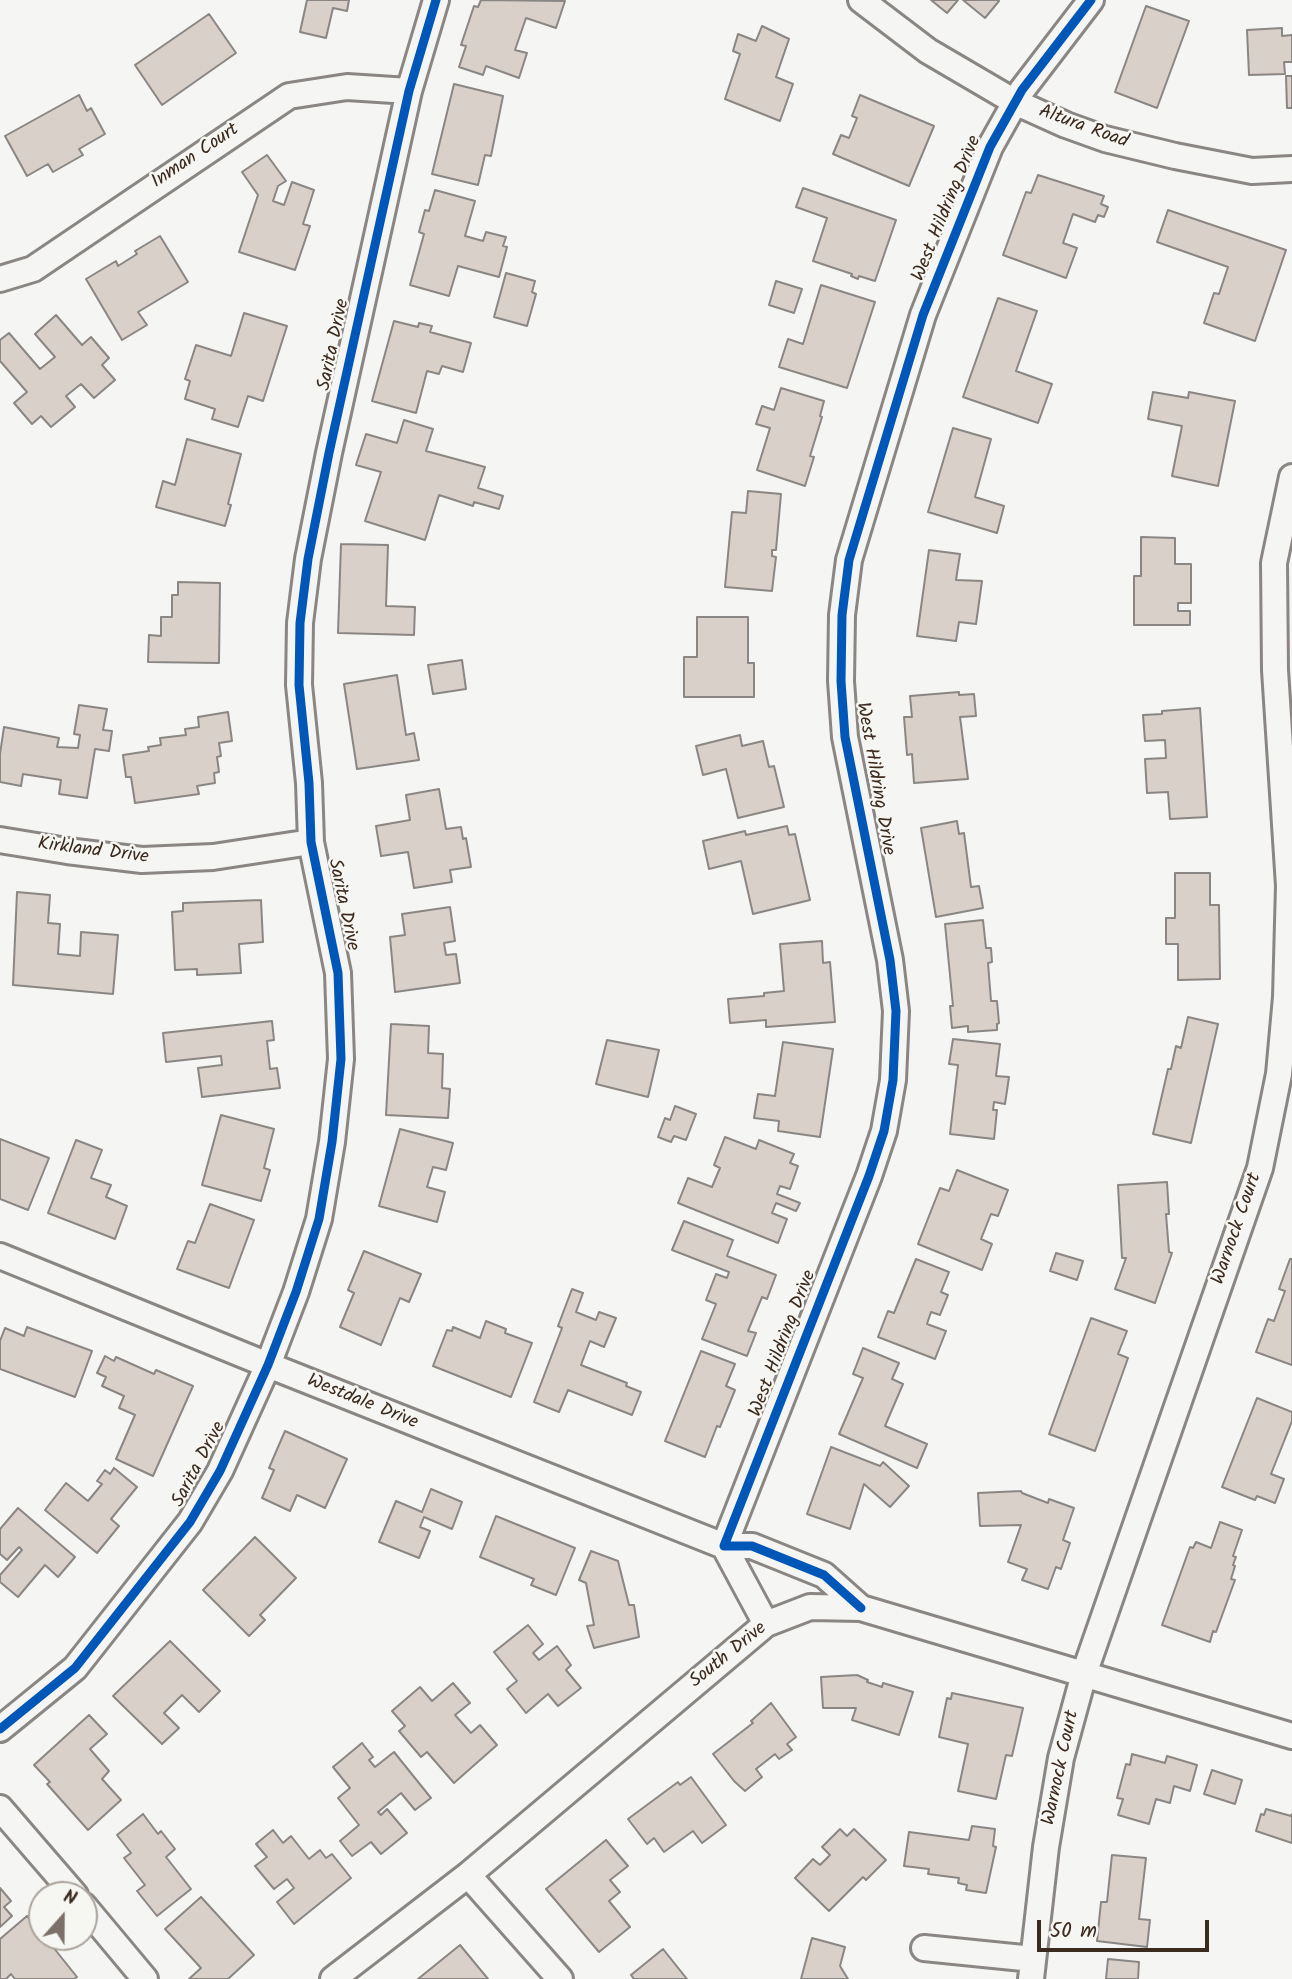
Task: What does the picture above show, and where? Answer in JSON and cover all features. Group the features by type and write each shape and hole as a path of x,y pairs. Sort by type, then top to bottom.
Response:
{"street":[{"name":"Sarita Drive","path":"0,1729 75,1668 190,1522 220,1471 268,1366 296,1293 318,1219 332,1142 341,1059 338,973 311,842 309,783 299,685 300,623 308,559 329,453 409,91 436,0"},
{"name":"Altura Road","path":"861,0 928,51 1015,102 1066,125 1105,139 1175,156 1252,170 1292,169"},
{"name":"West Hildring Drive","path":"724,1546 864,1189 884,1131 893,1080 896,1011 891,960 845,737 841,667 842,615 849,560 923,315 990,147 1022,90 1091,0"},
{"name":"Inman Court","path":"0,279 33,269 289,96 347,87 409,91"},
{"name":"Warnock Court","path":"924,1948 1032,1969 1046,1847 1061,1758 1084,1674 1260,1168 1279,1074 1286,998 1289,886 1275,670 1274,563 1292,477"},
{"name":"Kirkland Drive","path":"0,840 142,860 213,858 311,842"},
{"name":"Westdale Drive","path":"0,1256 268,1366 724,1546 752,1546 824,1575 861,1608"},
{"path":"724,1546 766,1624"},
{"name":"South Drive","path":"333,1979 468,1875 766,1624 810,1607 861,1608 1292,1735"},
{"path":"0,1808 63,1881"},
{"path":"468,1875 559,1979"},
{"path":"98,1923 145,1979"}],"building":[{"path":"307,0 349,0 347,11 333,8 326,38 300,32"},
{"path":"481,0 565,1 556,28 526,18 515,50 527,53 519,78 486,66 483,75 459,67 466,46 461,45 474,6 478,7"},
{"path":"931,0 958,0 947,13"},
{"path":"963,0 998,0 999,1 985,18"},
{"path":"1146,6 1189,21 1157,108 1115,92"},
{"path":"209,14 236,53 162,105 135,65"},
{"path":"762,26 789,39 776,77 793,84 780,121 725,99 740,54 733,51 738,34 756,41"},
{"path":"1282,28 1282,36 1292,35 1292,62 1284,62 1285,74 1249,75 1247,30"},
{"path":"1286,76 1292,76 1292,108 1287,108"},
{"path":"454,84 503,96 491,156 485,155 478,185 432,174"},
{"path":"79,95 87,111 91,108 105,134 79,149 83,155 53,172 48,164 27,176 5,136"},
{"path":"860,95 934,126 909,186 833,154 841,135 849,138 857,118 852,116"},
{"path":"267,155 286,181 278,186 273,201 284,205 292,182 314,190 303,224 310,226 295,270 239,252 258,195 242,172"},
{"path":"1038,175 1104,196 1101,204 1108,207 1104,217 1098,215 1095,222 1073,214 1063,243 1077,248 1066,278 1003,255 1026,192 1031,193"},
{"path":"803,188 896,220 875,281 859,276 858,279 851,276 852,274 813,261 827,218 796,207"},
{"path":"435,190 475,201 465,236 483,241 486,232 506,237 503,246 507,247 499,277 458,266 449,296 410,285 424,234 419,232 425,210 429,211"},
{"path":"1168,210 1286,250 1255,341 1204,323 1214,293 1219,294 1228,267 1157,242"},
{"path":"160,236 188,282 138,312 147,325 122,340 86,279 116,261 118,266 137,254 135,251"},
{"path":"506,273 535,281 532,292 536,294 527,326 494,317"},
{"path":"776,281 802,289 794,313 769,305"},
{"path":"821,285 875,302 847,388 779,367 788,339 803,344"},
{"path":"998,298 1037,311 1016,371 1052,384 1038,423 963,397"},
{"path":"244,313 287,326 263,401 248,396 238,427 212,419 215,409 185,399 190,381 185,379 196,345 231,356"},
{"path":"56,315 82,345 91,337 109,358 102,365 115,380 94,398 81,384 66,396 75,407 51,427 41,416 32,424 14,403 27,392 0,361 0,340 9,333 40,369 55,357 35,334"},
{"path":"394,321 418,327 419,323 432,326 430,332 471,343 463,372 442,366 439,374 427,371 416,413 372,401"},
{"path":"781,388 824,401 810,456 814,457 805,486 757,470 770,428 756,424 762,406 774,410"},
{"path":"1153,392 1188,398 1189,392 1235,401 1218,486 1172,476 1182,426 1148,419"},
{"path":"404,420 433,429 426,451 485,467 478,488 503,496 499,509 474,502 473,506 439,495 425,540 365,521 381,472 356,465 366,434 397,443"},
{"path":"953,428 991,439 975,497 1004,506 997,533 928,512"},
{"path":"187,439 241,454 225,526 156,507 163,481 175,485"},
{"path":"748,491 781,494 776,550 772,550 772,556 776,557 772,591 725,587 732,512 746,513"},
{"path":"1141,537 1175,538 1175,564 1191,564 1191,603 1178,603 1178,611 1190,611 1190,625 1134,625 1134,576 1141,576"},
{"path":"341,544 388,545 386,606 415,607 414,635 338,633"},
{"path":"929,550 960,554 956,580 982,581 976,624 959,622 956,641 917,636"},
{"path":"178,582 220,583 219,663 148,662 149,635 161,636 161,617 172,617 172,595 178,595"},
{"path":"697,617 748,617 748,663 754,663 754,697 684,697 684,657 697,657"},
{"path":"462,660 466,689 433,694 428,665"},
{"path":"397,675 406,735 414,733 419,760 357,769 344,684"},
{"path":"959,692 959,695 974,694 976,716 960,717 968,779 914,783 912,754 907,755 904,717 912,717 910,696"},
{"path":"79,705 107,709 103,730 112,731 109,751 95,749 87,798 59,794 61,780 23,774 21,786 0,782 4,727 59,738 57,747 78,748 80,735 74,734"},
{"path":"1200,708 1207,817 1170,819 1168,792 1147,793 1145,759 1166,758 1165,740 1145,741 1143,715"},
{"path":"228,712 232,741 219,743 221,756 217,757 219,772 214,773 215,783 197,786 199,794 135,803 131,777 126,777 123,755 149,751 148,747 161,745 160,738 186,735 185,729 199,727 198,717"},
{"path":"740,735 742,746 763,741 769,767 774,766 784,807 738,818 726,769 703,775 696,746"},
{"path":"439,789 446,829 461,827 463,839 466,838 471,867 450,870 452,882 414,888 408,852 381,856 376,826 410,820 406,795"},
{"path":"957,821 959,834 964,833 971,887 979,886 983,908 936,917 921,828"},
{"path":"787,826 789,835 795,834 810,900 753,914 741,861 709,869 703,841 745,831 746,835"},
{"path":"1175,873 1210,873 1210,905 1219,905 1220,979 1178,980 1178,944 1166,944 1166,918 1175,918"},
{"path":"17,892 50,895 48,923 60,924 58,954 80,956 81,932 118,935 113,994 13,985"},
{"path":"261,900 263,942 239,944 241,973 197,975 197,969 175,970 172,912 183,911 183,903"},
{"path":"450,907 455,941 444,943 446,955 456,954 460,983 395,992 390,937 405,935 402,914"},
{"path":"983,920 986,948 991,948 992,962 988,963 991,1001 997,1001 999,1023 997,1030 968,1032 968,1026 952,1028 950,1006 953,1006 945,924"},
{"path":"822,941 823,963 830,962 835,1022 766,1027 766,1020 730,1023 728,999 764,996 764,993 784,991 780,944"},
{"path":"1188,1017 1218,1024 1191,1143 1153,1134 1168,1069 1171,1069 1176,1046 1181,1048"},
{"path":"272,1021 274,1040 267,1041 270,1069 277,1068 280,1088 202,1097 198,1068 222,1065 221,1056 166,1062 163,1033"},
{"path":"391,1024 429,1026 428,1053 443,1054 442,1088 450,1089 448,1118 386,1115"},
{"path":"953,1039 1000,1044 996,1076 1009,1077 1005,1104 994,1102 993,1110 997,1110 994,1139 950,1134 958,1065 949,1064"},
{"path":"607,1040 659,1050 648,1097 596,1084"},
{"path":"783,1042 833,1049 820,1137 778,1131 779,1121 754,1118 758,1094 775,1096"},
{"path":"675,1106 696,1114 686,1140 674,1136 671,1142 658,1137 665,1118 670,1120"},
{"path":"221,1115 274,1129 264,1168 270,1170 261,1201 202,1185"},
{"path":"400,1129 453,1143 446,1170 433,1167 427,1187 445,1192 437,1222 379,1206"},
{"path":"725,1137 756,1149 759,1140 794,1154 790,1163 798,1166 790,1189 780,1186 777,1194 800,1203 796,1211 776,1203 772,1213 787,1219 778,1243 678,1203 688,1178 712,1187 720,1168 714,1165"},
{"path":"0,1139 49,1158 28,1210 0,1199"},
{"path":"76,1140 102,1150 91,1178 111,1185 106,1197 127,1206 115,1239 48,1213"},
{"path":"957,1170 1008,1190 998,1216 991,1214 981,1239 992,1244 982,1270 918,1244 940,1188 949,1191"},
{"path":"1167,1182 1169,1214 1166,1214 1169,1252 1172,1253 1155,1303 1115,1289 1126,1258 1122,1258 1118,1185"},
{"path":"210,1204 254,1220 229,1288 177,1269 188,1241 195,1243"},
{"path":"684,1221 733,1240 727,1256 776,1275 767,1299 762,1297 748,1331 756,1333 747,1356 702,1339 716,1304 706,1300 716,1274 727,1278 729,1272 672,1250"},
{"path":"364,1251 421,1274 409,1302 400,1298 381,1345 340,1327 354,1293 348,1290"},
{"path":"1056,1253 1083,1261 1077,1280 1050,1271"},
{"path":"916,1259 949,1272 941,1292 948,1295 940,1315 931,1312 927,1324 946,1331 935,1359 878,1337 888,1311 894,1313"},
{"path":"1290,1259 1292,1365 1256,1352 1268,1319 1274,1321 1285,1291 1279,1289"},
{"path":"572,1289 583,1293 576,1312 596,1320 599,1312 616,1318 604,1347 590,1341 581,1365 627,1383 626,1386 641,1392 632,1415 568,1390 559,1412 534,1402 562,1328 558,1326"},
{"path":"1091,1318 1127,1331 1118,1354 1128,1358 1095,1451 1049,1434"},
{"path":"486,1321 506,1329 505,1333 532,1343 511,1397 433,1366 447,1330 452,1331 453,1327 480,1338"},
{"path":"27,1327 92,1351 75,1397 0,1369 0,1341 5,1328 24,1336"},
{"path":"863,1348 899,1363 892,1379 903,1384 885,1426 927,1444 917,1468 839,1434 863,1378 853,1374"},
{"path":"701,1351 735,1364 726,1386 735,1390 705,1457 665,1441"},
{"path":"105,1356 114,1361 116,1357 154,1374 156,1370 193,1386 153,1476 116,1459 135,1415 119,1408 124,1396 102,1386 106,1377 97,1373"},
{"path":"1257,1398 1292,1412 1292,1421 1271,1474 1284,1479 1275,1503 1257,1496 1255,1500 1222,1487"},
{"path":"285,1431 347,1459 325,1508 297,1495 290,1511 262,1498 274,1470 269,1468"},
{"path":"831,1447 880,1466 883,1462 909,1486 890,1507 864,1484 850,1529 807,1514"},
{"path":"114,1468 137,1487 111,1519 119,1526 97,1553 45,1510 66,1483 88,1501 102,1484 97,1481 105,1470 110,1474"},
{"path":"431,1489 462,1502 452,1529 424,1517 420,1527 430,1531 419,1558 379,1542 396,1501 422,1512"},
{"path":"1021,1491 1048,1503 1049,1499 1074,1508 1063,1540 1070,1543 1061,1569 1056,1567 1048,1589 1022,1580 1027,1569 1008,1562 1021,1525 980,1526 978,1493"},
{"path":"18,1508 75,1557 58,1577 45,1565 18,1597 0,1582 0,1575 22,1550 19,1547 7,1560 0,1554 0,1529"},
{"path":"496,1516 575,1548 556,1595 531,1585 534,1579 480,1557"},
{"path":"1220,1522 1242,1530 1233,1556 1236,1557 1231,1579 1235,1580 1210,1642 1162,1625 1190,1547 1193,1548 1196,1542 1211,1548"},
{"path":"255,1537 296,1578 260,1615 265,1620 249,1636 203,1590"},
{"path":"591,1551 618,1561 629,1605 634,1605 639,1637 594,1648 587,1626 594,1625 586,1583 579,1580"},
{"path":"528,1625 543,1644 533,1653 539,1660 557,1646 571,1665 566,1670 581,1688 558,1706 548,1694 526,1713 507,1689 517,1681 494,1652"},
{"path":"170,1641 220,1691 199,1712 182,1695 164,1713 179,1728 162,1744 113,1696"},
{"path":"857,1675 882,1687 883,1683 913,1692 899,1735 852,1720 856,1708 823,1708 821,1677"},
{"path":"453,1683 470,1703 455,1715 471,1733 480,1725 497,1745 454,1783 427,1752 421,1757 399,1731 405,1726 392,1711 420,1687 432,1701"},
{"path":"952,1693 1023,1708 1012,1756 1006,1755 996,1799 958,1791 968,1744 939,1737 947,1698 951,1699"},
{"path":"771,1703 796,1737 787,1744 792,1750 779,1759 775,1754 756,1769 762,1777 745,1791 713,1754 753,1723 751,1721"},
{"path":"89,1715 107,1734 90,1749 109,1771 102,1779 121,1800 88,1830 47,1784 50,1782 34,1765"},
{"path":"362,1743 373,1757 369,1760 375,1767 394,1752 431,1798 415,1810 401,1793 378,1812 381,1815 387,1809 407,1833 381,1854 371,1842 352,1856 340,1841 359,1825 338,1798 350,1788 333,1767"},
{"path":"1132,1754 1165,1763 1167,1756 1197,1765 1190,1791 1174,1786 1170,1803 1156,1799 1149,1824 1118,1815 1123,1799 1117,1798 1126,1764 1130,1765"},
{"path":"1212,1770 1242,1780 1235,1804 1204,1794"},
{"path":"691,1777 726,1825 702,1843 693,1831 664,1852 654,1838 647,1844 628,1819 678,1782 680,1785"},
{"path":"1266,1809 1291,1816 1292,1814 1292,1843 1256,1831 1261,1814 1264,1815"},
{"path":"143,1814 158,1834 161,1831 175,1849 166,1857 191,1889 157,1916 137,1891 145,1885 124,1858 131,1853 117,1835"},
{"path":"972,1826 995,1829 993,1846 996,1847 986,1893 966,1890 967,1885 958,1883 959,1878 928,1874 929,1869 904,1866 909,1832 969,1840"},
{"path":"840,1829 847,1836 854,1829 886,1860 866,1880 863,1877 829,1911 795,1878 813,1859 820,1865 830,1855 822,1847"},
{"path":"273,1830 283,1843 291,1836 309,1859 320,1850 326,1858 332,1854 351,1878 294,1924 277,1902 294,1888 287,1879 274,1889 255,1866 267,1857 256,1844"},
{"path":"606,1840 628,1866 610,1880 620,1892 609,1901 630,1927 599,1952 546,1889"},
{"path":"1112,1855 1146,1858 1139,1919 1150,1920 1147,1947 1097,1941 1101,1902 1107,1902"},
{"path":"0,1888 11,1901 4,1907 12,1916 0,1927"},
{"path":"201,1897 254,1955 228,1979 189,1979 201,1968 165,1929"},
{"path":"27,1916 28,1951 56,1951 77,1977 15,1979 11,1974 6,1979 0,1979 0,1939"},
{"path":"812,1938 845,1947 840,1966 848,1979 801,1979"},
{"path":"460,1945 488,1979 418,1979"},
{"path":"663,1949 687,1979 634,1979 631,1975"},
{"path":"1108,1959 1139,1962 1138,1979 1106,1979"}],"cycle path":[{"path":"0,1729 75,1668 190,1522 220,1471 268,1365 296,1292 319,1219 332,1142 341,1059 338,973 311,842 309,783 299,685 300,623 308,559 329,453 409,91 436,0"},
{"path":"861,1608 824,1575 752,1546 724,1546 869,1176 884,1131 893,1080 896,1011 890,960 845,737 841,681 842,615 849,560 923,315 990,147 1022,90 1091,0"}]}
